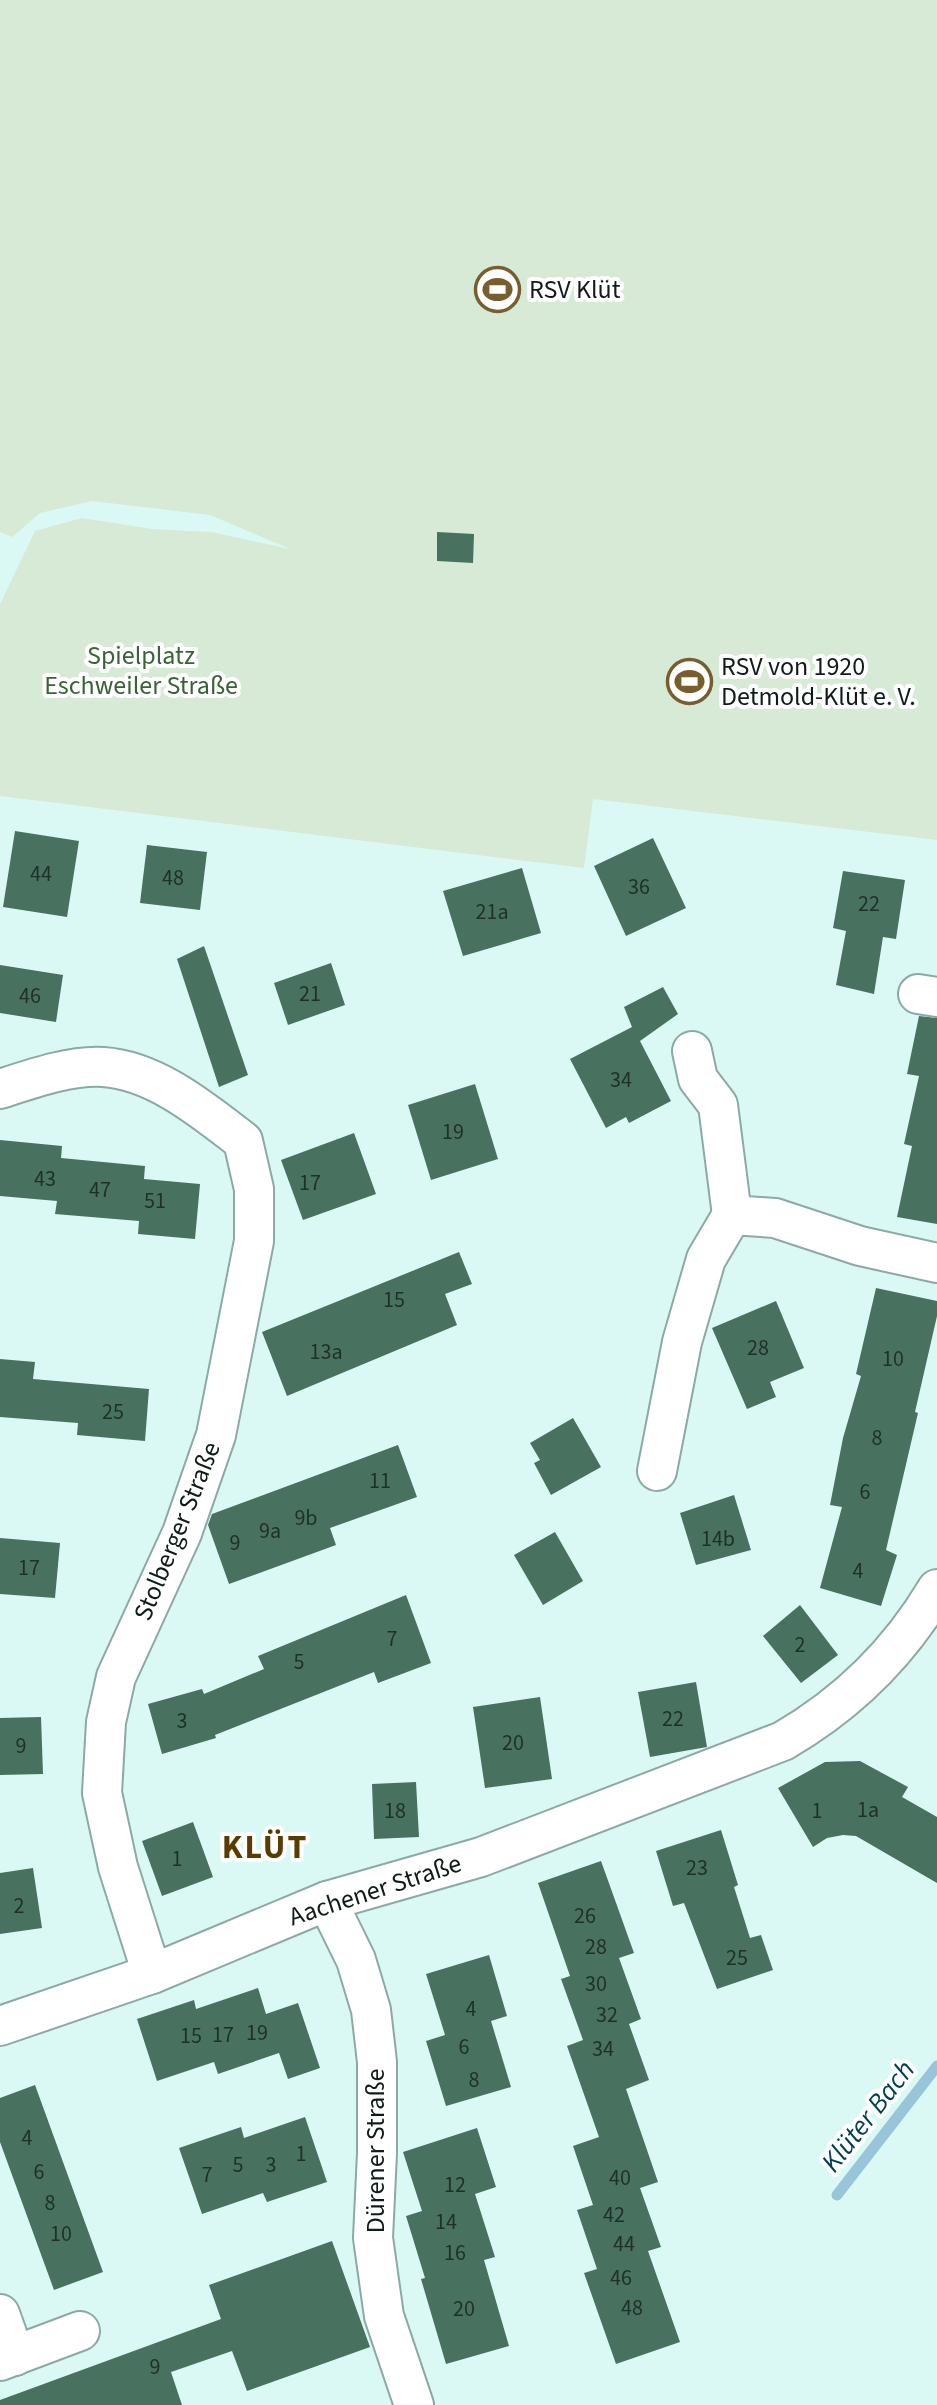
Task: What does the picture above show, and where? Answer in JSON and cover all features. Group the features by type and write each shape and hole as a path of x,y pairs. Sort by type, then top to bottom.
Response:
{"street":[{"path":"657,1471 682,1342 706,1259 732,1215 718,1105 698,1079 692,1051"},
{"name":"Stolberger Straße","path":"0,1089 48,1074 102,1066 127,1071 173,1090 243,1141 254,1189 254,1241 216,1435 182,1533 116,1677 106,1722 102,1793 118,1867 152,1974"},
{"path":"732,1215 775,1218 860,1246 937,1263"},
{"name":"Aachener Straße","path":"0,2026 152,1974 327,1901 481,1857 783,1741 813,1723 866,1680 896,1649 937,1589"},
{"name":"Dürener Straße","path":"327,1901 356,1960 371,2010 377,2062 373,2238 384,2316 414,2405"},
{"path":"0,2314 7,2358 80,2331"}],"green space":[{"name":"Spielplatz Eschweiler Straße","path":"0,0 937,0 937,840 593,799 584,868 0,796 0,604 35,531 82,518 152,529 211,532 290,549 210,515 92,501 40,513 12,537 0,532"}],"building":[{"path":"437,532 474,534 473,563 437,561"},
{"path":"15,831 79,841 67,917 3,907"},
{"path":"653,838 686,908 626,936 594,866"},
{"path":"147,845 207,852 200,910 140,903"},
{"path":"522,868 541,933 463,956 443,891"},
{"path":"843,871 905,880 896,939 883,937 874,994 836,985 846,931 833,928"},
{"path":"204,946 248,1075 219,1087 177,959"},
{"path":"331,963 345,1005 288,1025 274,983"},
{"path":"0,965 63,975 56,1022 0,1013"},
{"path":"663,987 678,1014 640,1041 671,1101 629,1123 626,1117 606,1128 570,1059 632,1027 624,1007"},
{"path":"919,1016 937,1018 937,1224 897,1217 912,1146 904,1144 919,1076 907,1074"},
{"path":"475,1084 498,1159 431,1180 408,1105"},
{"path":"354,1133 376,1194 303,1220 281,1160"},
{"path":"0,1140 62,1146 61,1158 145,1166 144,1179 200,1184 195,1239 138,1234 139,1221 55,1214 57,1201 0,1196"},
{"path":"459,1252 472,1284 445,1294 457,1325 287,1396 262,1332"},
{"path":"876,1288 937,1301 937,1316 915,1412 918,1413 886,1550 897,1555 881,1606 820,1588 842,1507 830,1505 843,1438 861,1376 856,1374"},
{"path":"776,1301 804,1368 770,1382 776,1397 747,1409 712,1328"},
{"path":"0,1359 35,1362 33,1379 149,1389 145,1441 77,1435 78,1423 0,1417"},
{"path":"573,1418 601,1467 551,1495 534,1463 540,1460 530,1443"},
{"path":"398,1445 417,1497 330,1528 336,1545 229,1584 208,1525 212,1514"},
{"path":"734,1495 751,1550 696,1565 680,1513"},
{"path":"555,1532 583,1581 543,1605 514,1555"},
{"path":"0,1538 60,1543 55,1598 0,1594"},
{"path":"406,1595 431,1663 378,1683 374,1672 215,1735 216,1738 162,1754 148,1704 202,1689 204,1694 264,1669 258,1656"},
{"path":"800,1605 838,1655 801,1683 763,1636"},
{"path":"696,1682 707,1747 650,1757 638,1692"},
{"path":"540,1697 552,1779 485,1788 473,1707"},
{"path":"41,1717 43,1774 0,1775 0,1718"},
{"path":"860,1761 908,1787 902,1797 937,1817 937,1883 856,1836 827,1838 813,1847 778,1788 825,1762"},
{"path":"416,1782 419,1837 374,1839 372,1784"},
{"path":"193,1822 213,1877 162,1896 142,1841"},
{"path":"721,1830 750,1938 761,1935 773,1970 717,1989 684,1903 673,1906 656,1851"},
{"path":"601,1861 634,1953 619,1958 641,2019 629,2024 649,2080 626,2089 658,2182 640,2188 661,2247 648,2251 680,2342 616,2364 584,2273 597,2269 577,2210 593,2205 573,2146 599,2137 567,2046 583,2040 561,1979 570,1976 538,1883"},
{"path":"33,1868 42,1928 0,1934 0,1873"},
{"path":"489,1955 507,2016 491,2021 511,2087 446,2106 426,2041 445,2035 426,1974"},
{"path":"258,1988 266,2014 298,2003 320,2068 288,2079 279,2053 218,2074 214,2062 157,2081 137,2019 194,2000 196,2009"},
{"path":"35,2085 103,2272 54,2290 0,2142 0,2098"},
{"path":"305,2117 327,2182 267,2202 263,2193 202,2214 179,2148 241,2127 244,2138"},
{"path":"477,2128 496,2187 475,2194 495,2257 484,2260 509,2346 446,2364 406,2216 422,2211 403,2152"},
{"path":"332,2241 370,2347 247,2391 232,2351 171,2372 182,2405 0,2405 0,2400 221,2319 209,2285"}],"waterway":[{"name":"Klüter Bach","path":"837,2195 937,2066"}],"place":[{"name":"RSV Klüt","path":"498,289"},
{"name":"RSV von 1920 Detmold-Klüt e. V.","path":"690,681"}],"district":[{"name":"KLÜT","path":"265,1847"}]}
